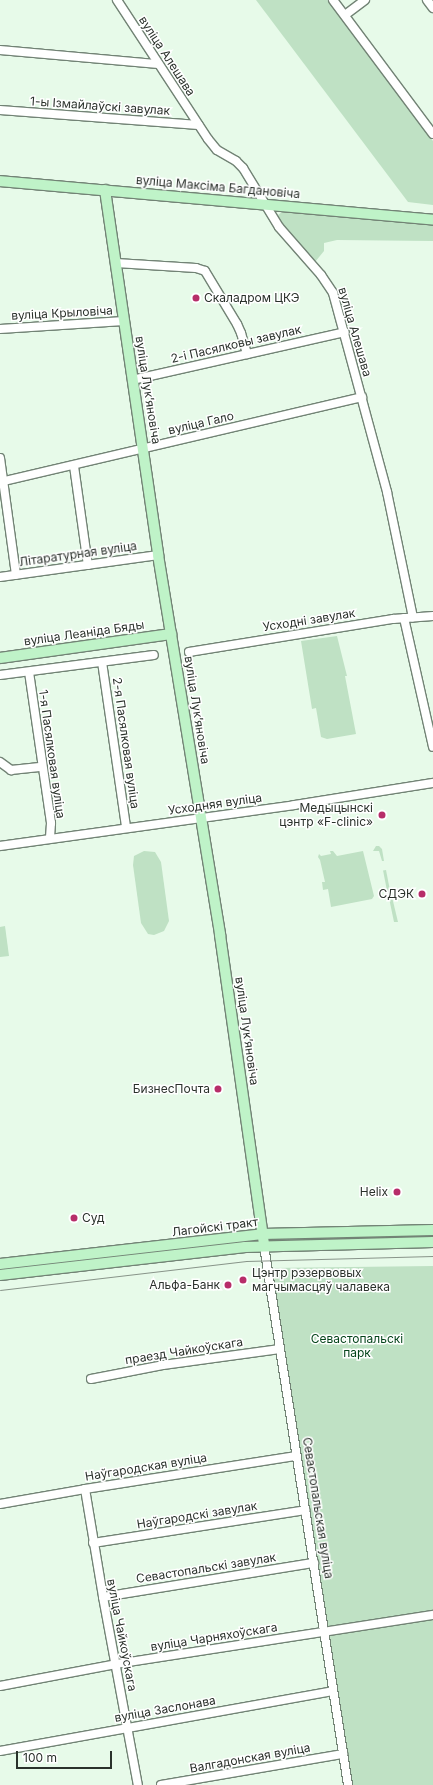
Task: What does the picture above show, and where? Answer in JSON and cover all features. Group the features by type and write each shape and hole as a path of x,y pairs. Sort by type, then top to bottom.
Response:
{"main road":[{"name":"вуліца Максіма Багдановіча","path":"0,181 433,220"},
{"name":"вуліца Лукʼяновіча","path":"105,190 132,380 144,448 158,555 228,990 262,1234"},
{"name":"вуліца Леаніда Бяды","path":"0,658 171,634"},
{"name":"Лагойскі тракт","path":"0,1264 262,1234 433,1230"},
{"name":"Севастопальская вуліца","path":"262,1234 264,1246"},
{"name":"Лагойскі тракт","path":"0,1275 264,1246 433,1242"}],"street":[{"name":"вуліца Алешава","path":"117,0 198,125 215,148 243,168 279,227 330,286 336,299 387,492 413,617"},
{"path":"333,0 433,134"},
{"path":"345,15 365,0"},
{"path":"427,0 433,8"},
{"path":"0,50 158,64"},
{"name":"1-ы Ізмайлаўскі завулак","path":"0,110 198,125"},
{"path":"116,263 196,268 205,271 239,328 247,354"},
{"name":"вуліца Крыловіча","path":"0,329 124,321"},
{"name":"2-і Пасялковы завулак","path":"132,380 345,332"},
{"name":"вуліца Гало","path":"2,482 362,397"},
{"path":"0,458 2,482 16,575"},
{"path":"74,466 88,565"},
{"name":"Літаратурная вуліца","path":"0,577 158,555"},
{"name":"Усходні завулак","path":"189,652 404,618 433,616"},
{"path":"404,618 433,747"},
{"path":"0,675 154,655"},
{"name":"2-я Пасялковая вуліца","path":"102,662 126,827"},
{"name":"1-я Пасялковая вуліца","path":"28,672 51,823 50,838"},
{"path":"0,762 11,770 42,767"},
{"name":"Усходняя вуліца","path":"0,846 126,827 201,818 433,783"},
{"name":"Севастопальская вуліца","path":"264,1246 348,1785"},
{"name":"праезд Чайкоўскага","path":"91,1379 162,1365 280,1349"},
{"name":"Наўгародская вуліца","path":"0,1504 84,1489 296,1456"},
{"name":"вуліца Чайкоўскага","path":"84,1489 138,1785"},
{"name":"Наўгародскі завулак","path":"93,1543 304,1510"},
{"name":"Севастопальскі завулак","path":"103,1597 314,1563"},
{"name":"вуліца Чарняхоўскага","path":"0,1686 116,1664 433,1615"},
{"name":"вуліца Заслонава","path":"0,1752 333,1692"},
{"name":"Валгадонская вуліца","path":"160,1785 343,1754"}],"green space":[{"path":"256,0 327,0 433,141 433,205 408,202"},
{"path":"282,212 433,225 433,241 337,240 324,243 324,251 315,262 280,222 278,215"},
{"path":"337,636 347,676 345,676 356,734 327,739 321,737 316,708 312,709 301,641"},
{"path":"376,846 379,846 382,849 384,861 382,861 379,851 373,851"},
{"path":"144,851 155,852 161,862 169,921 164,931 154,935 148,934 141,923 133,865 134,856"},
{"path":"330,851 333,851 337,856 363,851 374,896 372,899 331,907 328,889 323,890 322,882 325,882 318,857 319,854 321,856 331,854"},
{"path":"386,870 391,895 388,895 383,871"},
{"path":"392,897 398,922 394,922 389,898"},
{"path":"5,926 9,956 0,957 0,927"},
{"name":"Севастопальскі парк","path":"433,1266 433,1785 351,1785 269,1268"}],"tram line":[{"path":"0,1290 246,1261 433,1256"}],"place":[{"name":"Скаладром ЦКЭ","path":"196,298"},
{"name":"Медыцынскі цэнтр «F-clinic»","path":"382,815"},
{"name":"СДЭК","path":"422,894"},
{"name":"БизнесПочта","path":"218,1089"},
{"name":"Helix","path":"397,1192"},
{"name":"Суд","path":"74,1218"},
{"name":"Цэнтр рэзервовых магчымасцяў чалавека","path":"243,1280"},
{"name":"Альфа-Банк","path":"228,1285"}]}
